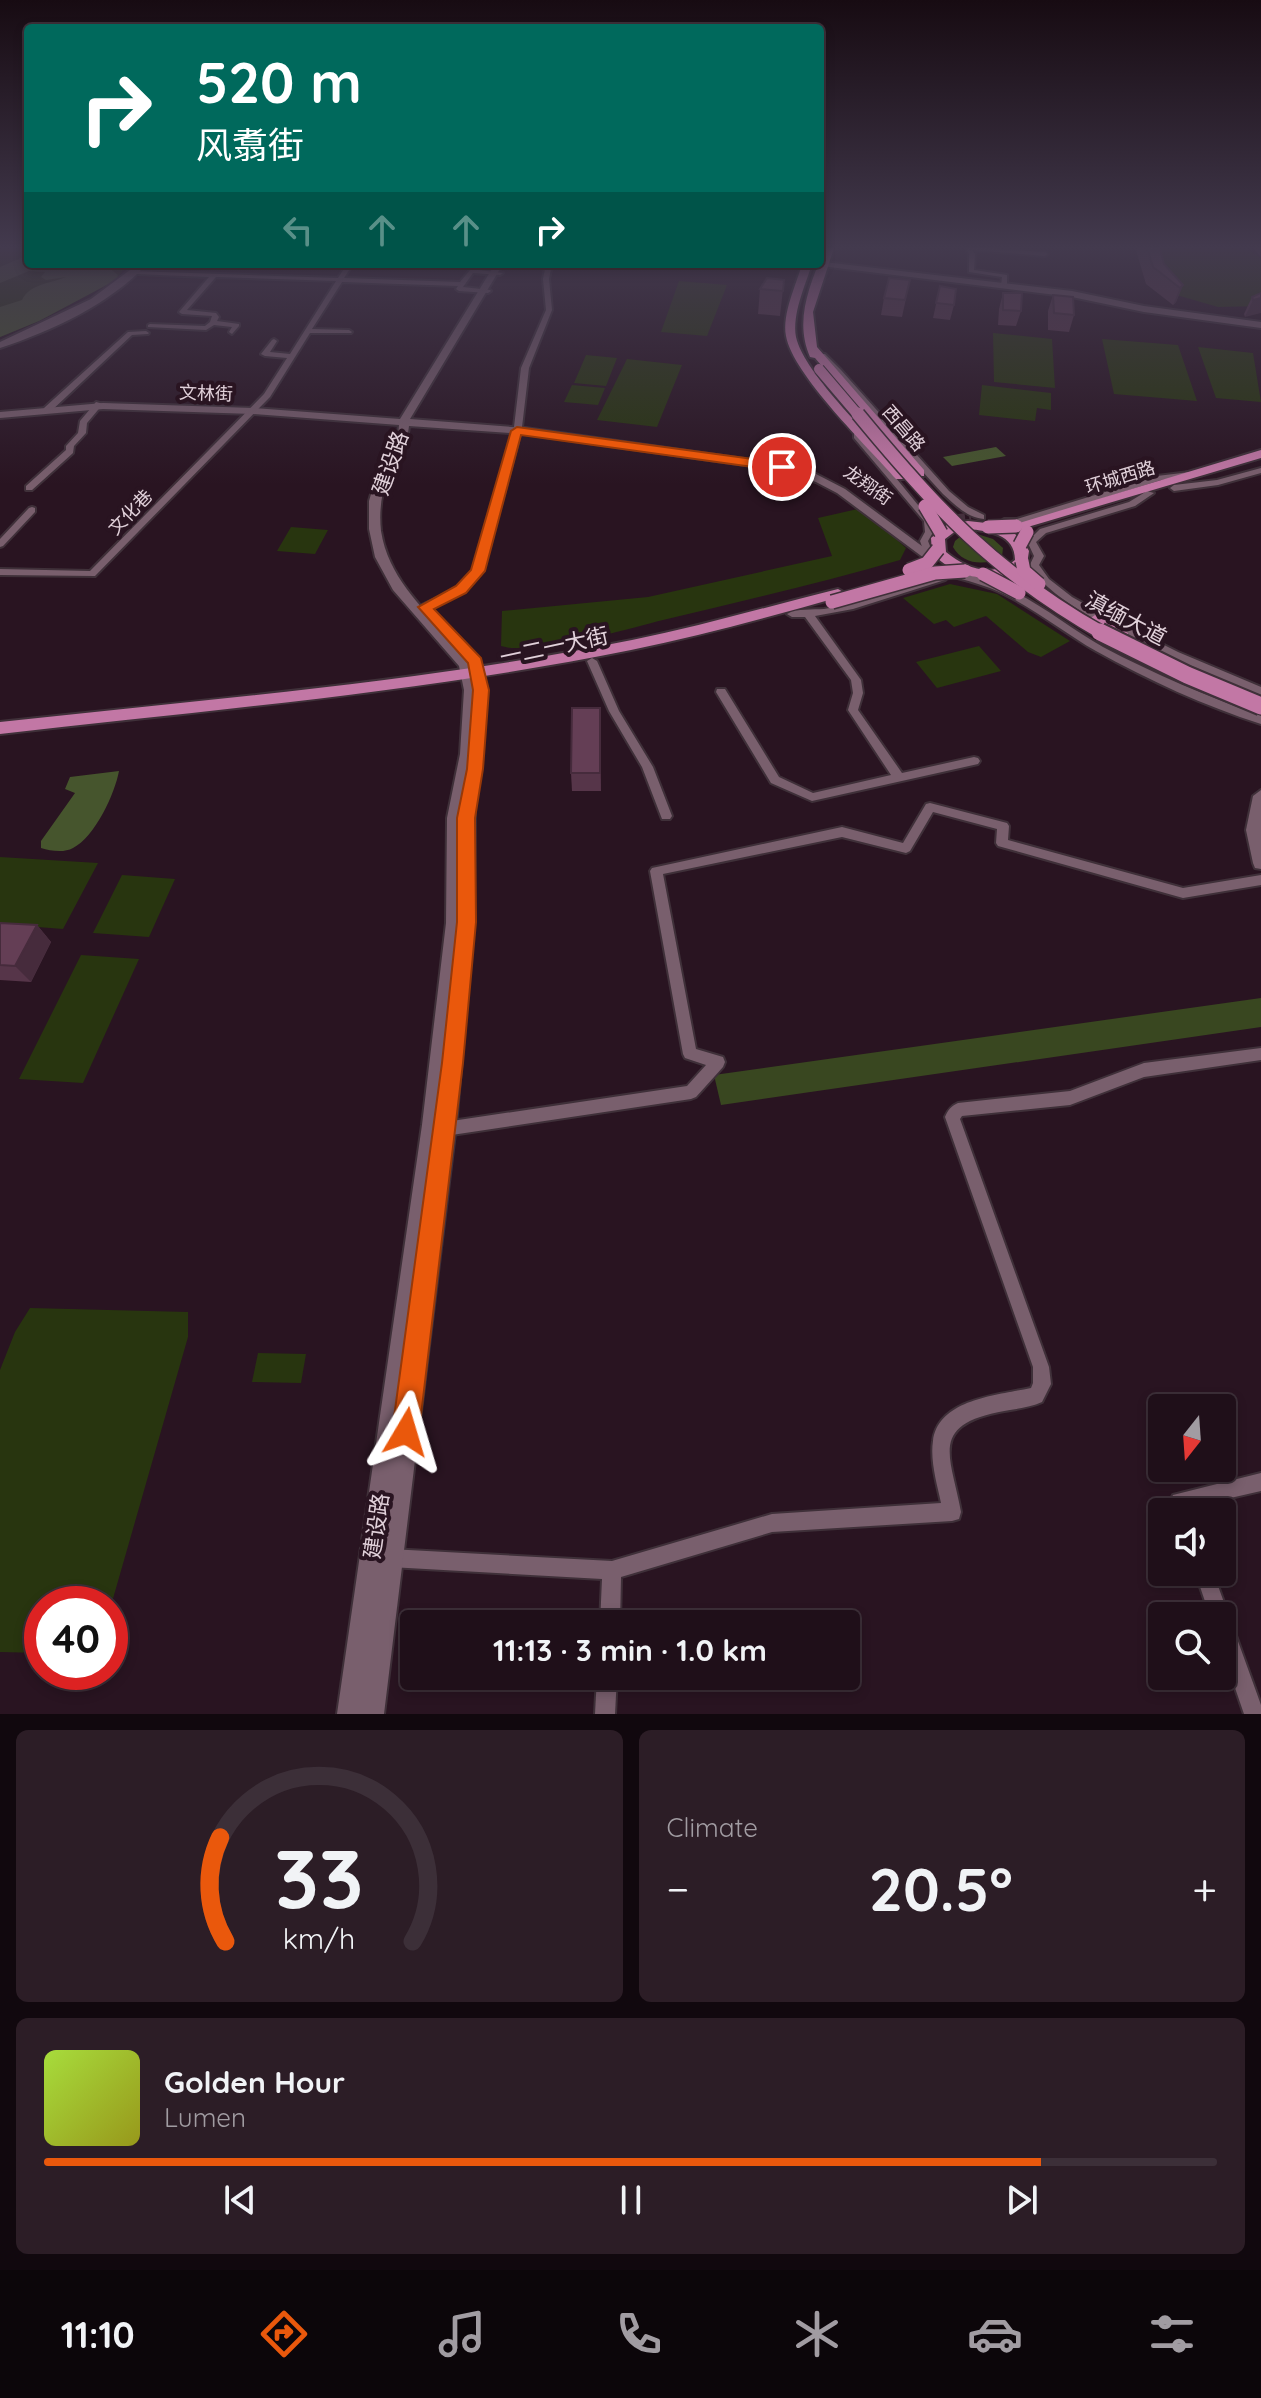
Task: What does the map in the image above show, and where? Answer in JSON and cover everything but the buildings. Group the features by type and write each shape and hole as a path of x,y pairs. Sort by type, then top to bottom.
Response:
{"main road":[{"path":"792,325 795,347"},
{"name":"西昌路","path":"807,325 810,346 819,369"},
{"name":"西昌路","path":"810,346 954,512 1005,529"},
{"name":"西昌路","path":"795,347 819,369 926,493 981,549"},
{"name":"西昌路","path":"795,347 808,370 934,517 932,532"},
{"name":"环城西路","path":"1005,529 1261,454"},
{"name":"环城西路","path":"1005,529 1174,488 1261,461"},
{"path":"953,527 1005,529 1030,566 982,578 959,574 950,563 932,553 936,543 932,532 953,527"},
{"name":"滇缅大道","path":"981,549 1052,603 1123,643 1260,707"},
{"name":"一二一大街","path":"0,737 475,680 592,661 800,614 835,597 920,567 932,559 932,553"},
{"name":"滇缅大道","path":"1030,566 1024,571 1032,579 1095,620 1229,685 1260,707"},
{"name":"一二一大街","path":"0,728 475,680 667,638 935,573 959,574"},
{"name":"滇缅大道","path":"982,578 1008,585 1118,651 1260,707"}],"street":[{"path":"0,345 45,325"},
{"path":"48,409 130,333 148,329 206,328 210,325"},
{"path":"232,332 237,325"},
{"name":"文化巷","path":"0,572 92,574 254,409 311,325"},
{"path":"408,422 465,325"},
{"path":"425,607 461,590 478,571 517,429 525,368 543,325"},
{"path":"307,331 349,332"},
{"path":"274,341 265,354 292,356"},
{"path":"810,346 835,367 964,511 1005,529"},
{"path":"795,347 802,370 928,521 932,532"},
{"path":"29,488 70,451 70,446 82,433 83,423 98,405"},
{"name":"文林街","path":"0,414 98,405 254,409 408,422"},
{"name":"龙翔街","path":"408,422 517,429 782,464 814,472 848,490 909,539 919,540 932,532"},
{"name":"建设路","path":"370,1714 445,1129 466,922 466,818 478,745 475,662 405,585 389,555 383,501 390,477 411,437 408,422"},
{"name":"建设路","path":"351,1714 439,1063 454,923 455,818 467,754 475,680 466,665 397,587 381,557 375,529 375,501 382,477 408,422"},
{"name":"龙翔街","path":"517,429 782,467 813,476 843,492 901,539 932,553"},
{"path":"1174,488 1218,482 1261,470"},
{"path":"2,540 32,510"},
{"path":"1030,566 1043,581 1260,707"},
{"path":"800,614 852,605 959,574"},
{"path":"982,578 999,583"},
{"path":"800,614 856,680 858,693 853,710 899,778"},
{"path":"592,661 614,711 647,767 666,816"},
{"path":"721,692 775,780 812,797 974,761"},
{"path":"1261,796 1252,825 1252,840 1261,863"},
{"path":"445,1129 691,1092 718,1062 690,1054 656,871 842,832 906,848 930,807 1003,826 1002,843 1183,893 1261,880"},
{"path":"390,1558 612,1570 772,1523 952,1512 941,1440 947,1423 964,1413 1036,1396 1042,1384 1041,1367 952,1117 958,1110 1070,1098 1144,1070 1261,1054"},
{"path":"1192,1498 1261,1482"},
{"path":"611,1610 612,1570"},
{"path":"1236,1662 1254,1714"},
{"path":"605,1714 606,1690"}],"shaded area":[{"path":"0,325 29,325 0,337"},
{"path":"0,325 29,325 0,337"},
{"path":"663,325 711,325 707,336 661,332"},
{"path":"993,333 1052,339 1055,388 994,382"},
{"path":"1102,339 1178,345 1197,401 1114,394"},
{"path":"1198,347 1253,353 1261,402 1216,398"},
{"path":"586,355 617,358 606,386 574,383"},
{"path":"627,359 682,365 657,427 597,420"},
{"path":"572,385 605,388 598,405 564,402"},
{"path":"982,385 1051,393 1051,410 1037,408 1035,421 979,415"},
{"path":"996,447 1006,456 952,466 943,457"},
{"path":"862,508 906,548 900,560 581,640 535,648 501,646 502,611 648,597 832,556 818,518"},
{"path":"291,527 328,530 315,554 277,551"},
{"path":"977,534 993,539 1003,548 1002,557 989,562 975,562 957,553 953,547 955,541 961,536"},
{"path":"950,584 997,594 1070,641 1041,657 1028,652 986,616 954,627 946,620 934,624 903,598"},
{"path":"979,646 1001,671 937,688 916,662"},
{"path":"119,771 103,814 81,842 66,851 41,848 41,841 75,793 65,789 70,777"},
{"path":"0,857 98,863 63,929 0,924"},
{"path":"122,875 175,879 149,937 93,933"},
{"path":"81,955 139,959 83,1083 19,1079"},
{"path":"1261,998 1261,1027 721,1105 714,1075"},
{"path":"30,1308 188,1312 188,1337 117,1586 24,1586 24,1653 0,1652 0,1370 15,1332"},
{"path":"258,1353 306,1354 301,1383 252,1382"}],"tunnel":[{"path":"932,527 945,520 971,517"}],"route":[{"path":"406,1432 446,1125 466,922 467,802 475,769 481,690 475,662 425,607 461,590 478,571 517,431 782,467"}]}
